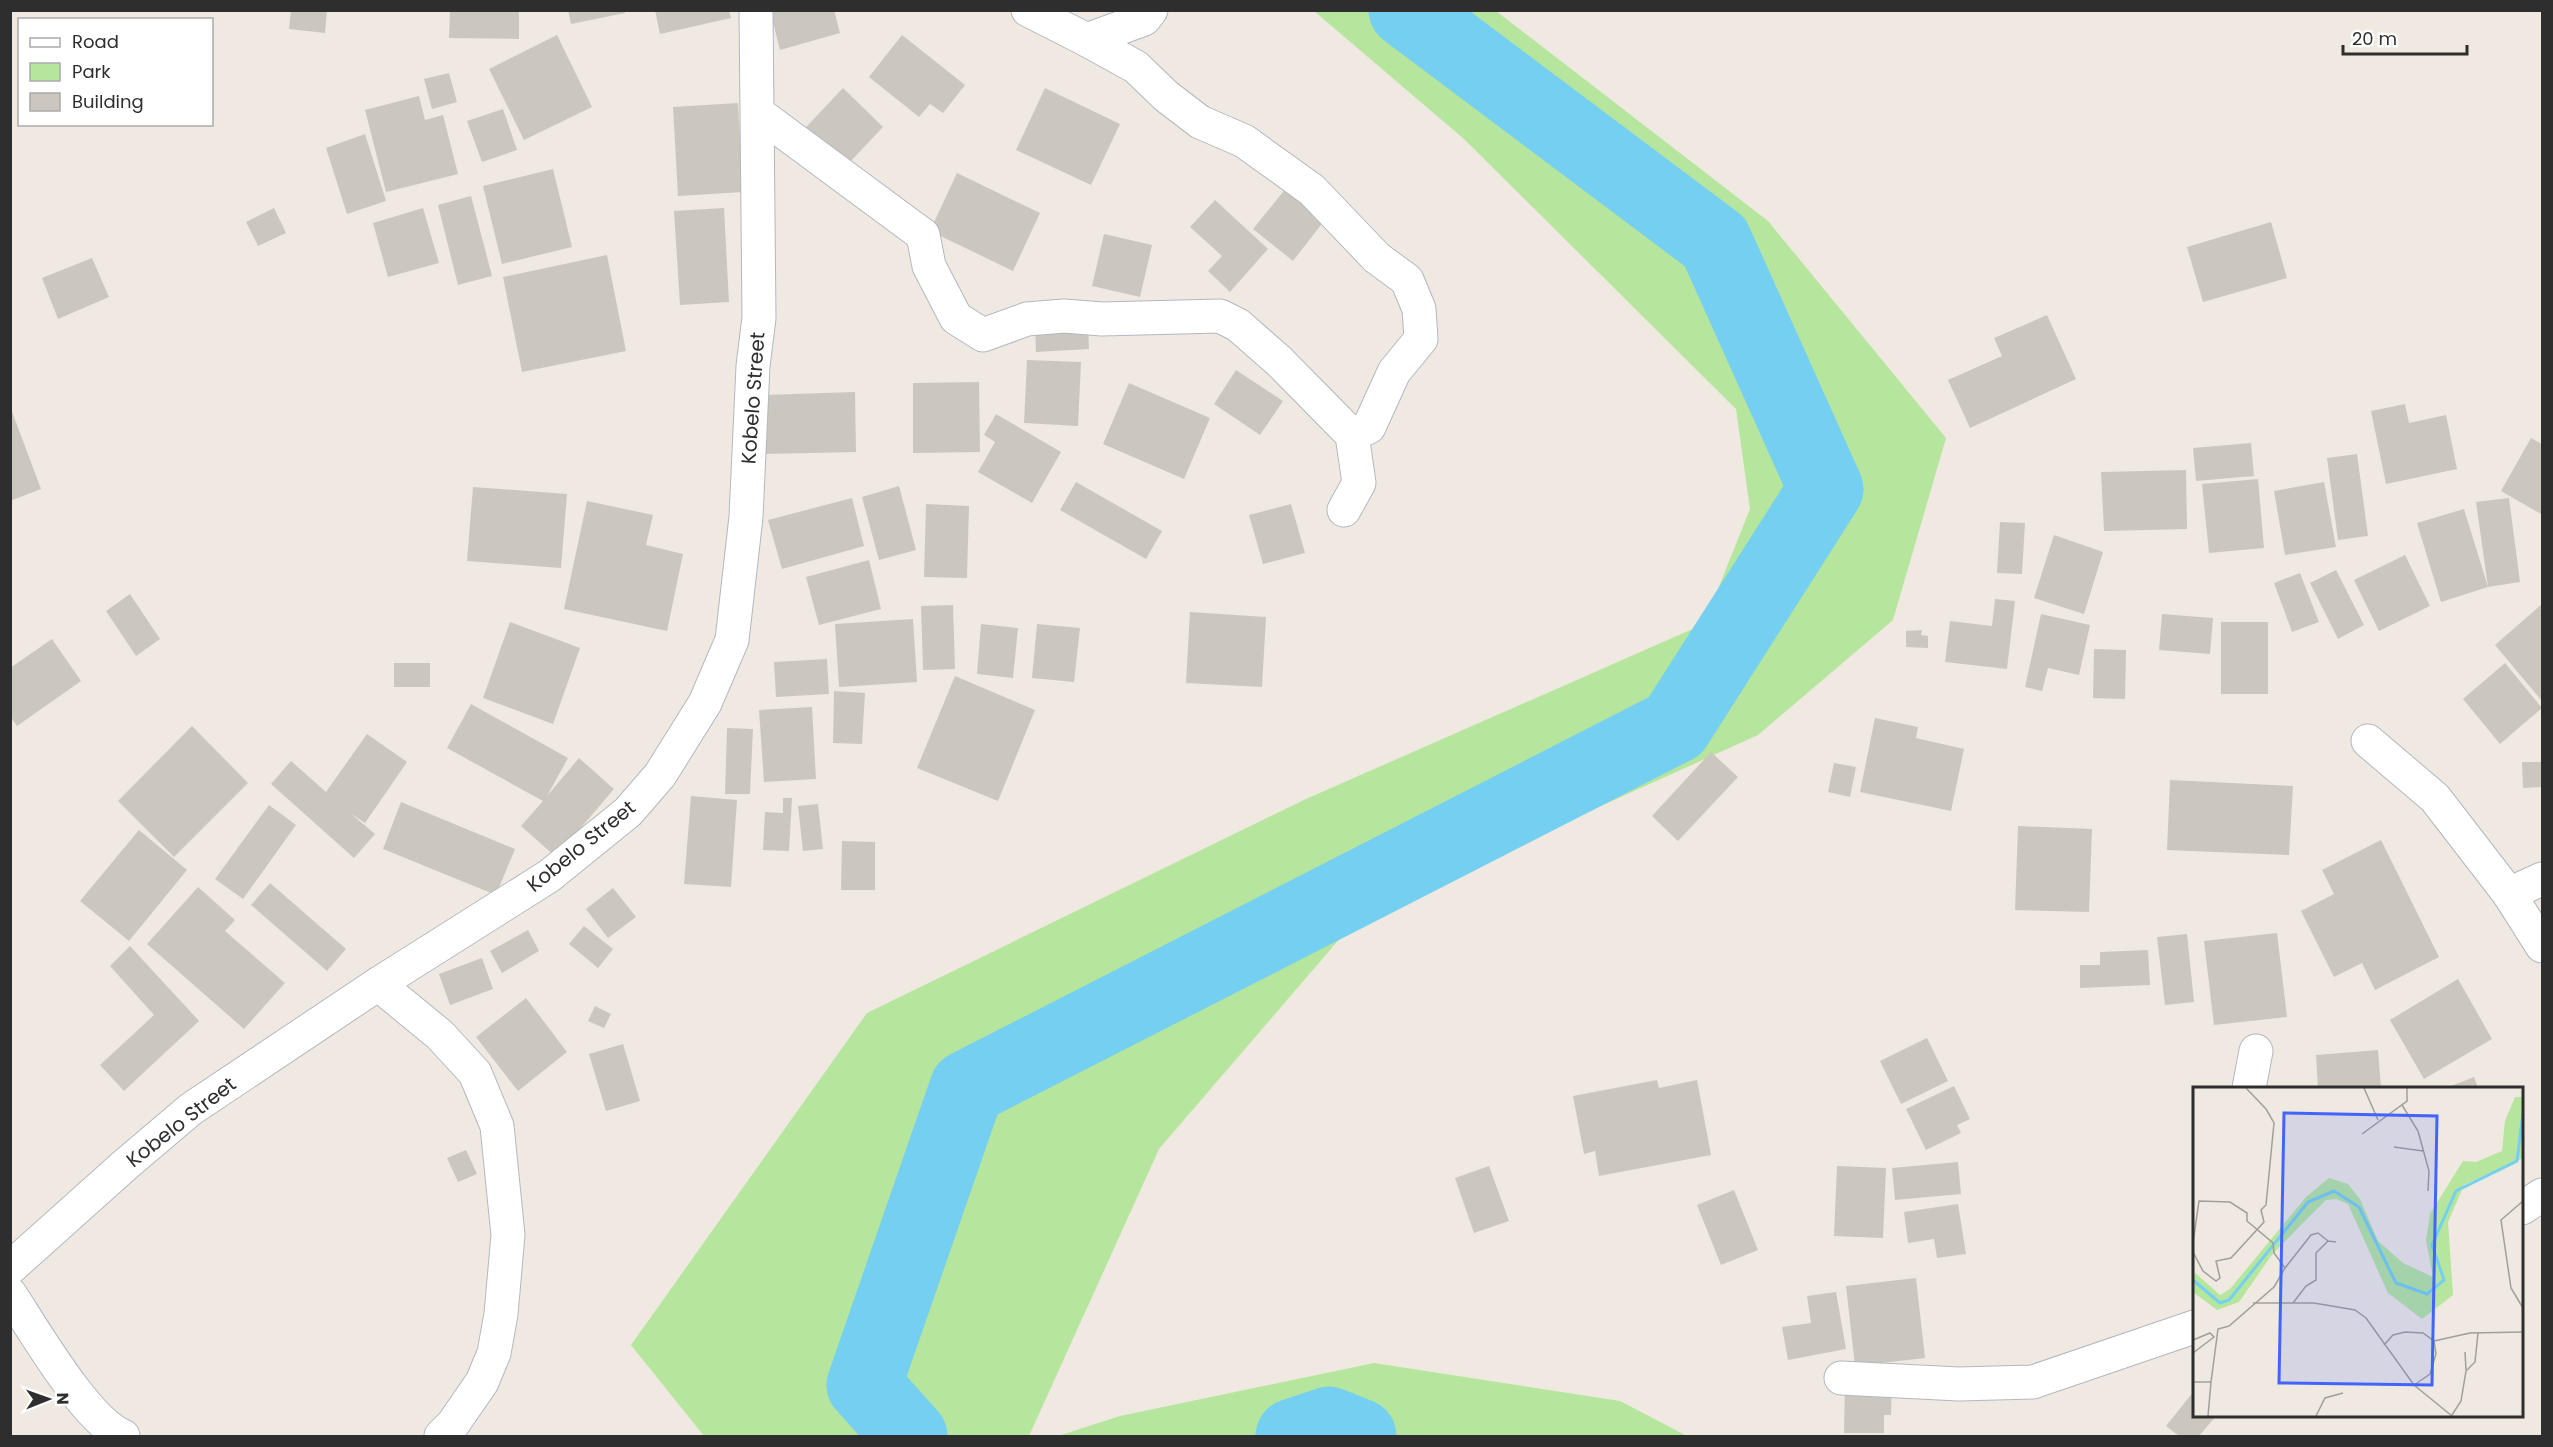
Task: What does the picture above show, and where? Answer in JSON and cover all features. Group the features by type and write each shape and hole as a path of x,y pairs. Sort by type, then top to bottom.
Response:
{"street":[{"name":"Kobelo Street","path":"10,1268 125,1165 191,1110 378,984 549,876 628,812 660,775 709,694 732,640 746,517 753,366 759,318 756,10"},
{"path":"1028,10 1136,67 1166,96 1200,122 1244,141 1288,171 1312,190 1377,258 1407,280 1419,309 1421,339 1394,372 1369,427 1352,435"},
{"path":"1088,40 1144,19 1151,10"},
{"path":"758,113 923,236 929,266 956,318 982,335 1027,319 1064,316 1102,320 1220,316 1238,325 1279,361 1352,435 1359,483 1344,510"},
{"path":"2368,741 2435,798 2509,894 2542,946"},
{"path":"2509,894 2542,879"},
{"path":"378,984 440,1035 475,1073 497,1126 508,1235 501,1314 494,1353 483,1383 441,1437"},
{"path":"2249,1087 2256,1051"},
{"path":"2523,1207 2542,1195"},
{"path":"10,1294 75,1392 112,1432 123,1437"},
{"path":"1841,1378 1959,1384 2033,1382 2193,1327"}],"green space":[{"path":"1314,11 1496,11 1768,221 1946,438 1893,620 1758,735 1360,915 1159,1149 1029,1436 704,1436 631,1345 867,1013 1306,799 1704,624 1750,509 1736,409 1464,139"},
{"path":"1374,1363 1620,1401 1687,1436 1058,1436 1120,1416"}],"building":[{"path":"291,10 327,10 325,33 289,29"},
{"path":"450,10 519,10 519,39 449,38"},
{"path":"568,10 625,10 625,13 571,24"},
{"path":"655,10 729,10 731,18 660,34"},
{"path":"770,10 834,10 840,33 780,50"},
{"path":"557,35 592,107 524,140 489,69"},
{"path":"902,35 965,85 943,113 930,104 919,117 869,77"},
{"path":"449,73 457,102 432,109 424,79"},
{"path":"843,88 883,127 834,179 794,140"},
{"path":"1045,88 1120,124 1091,185 1016,150"},
{"path":"419,96 425,120 443,115 458,174 386,192 365,110"},
{"path":"738,103 743,192 678,196 673,107"},
{"path":"503,109 517,150 482,162 467,121"},
{"path":"365,134 386,201 347,214 326,148"},
{"path":"553,169 572,247 502,264 483,186"},
{"path":"957,173 1040,213 1013,271 930,231"},
{"path":"1292,181 1331,212 1293,261 1253,229"},
{"path":"471,196 492,276 458,285 438,205"},
{"path":"1215,200 1268,249 1230,292 1208,271 1222,256 1190,227"},
{"path":"274,208 286,233 258,246 246,222"},
{"path":"423,208 439,263 388,277 373,223"},
{"path":"724,208 729,302 680,305 674,211"},
{"path":"2271,222 2287,278 2203,302 2187,247"},
{"path":"1104,234 1152,245 1140,297 1092,286"},
{"path":"607,255 626,351 522,372 503,277"},
{"path":"92,258 109,297 58,319 42,278"},
{"path":"2047,315 2076,379 1970,428 1948,380 2002,356 1994,338"},
{"path":"1088,325 1089,349 1036,352 1035,327"},
{"path":"1027,360 1081,362 1078,426 1024,423"},
{"path":"1236,370 1283,401 1260,435 1214,404"},
{"path":"979,382 980,452 913,453 913,383"},
{"path":"1129,383 1210,418 1184,479 1103,444"},
{"path":"855,392 856,452 765,454 763,395"},
{"path":"2405,404 2409,423 2446,415 2457,469 2386,484 2371,411"},
{"path":"10,410 41,489 10,501"},
{"path":"996,414 1061,452 1032,503 978,472 995,442 984,435"},
{"path":"2531,438 2542,444 2541,514 2501,491"},
{"path":"2251,443 2254,476 2196,481 2193,448"},
{"path":"2357,454 2368,536 2338,540 2327,458"},
{"path":"2186,470 2187,529 2104,531 2101,472"},
{"path":"2258,479 2264,548 2209,553 2202,484"},
{"path":"1076,482 1162,531 1146,559 1060,510"},
{"path":"2324,482 2336,547 2285,555 2274,491"},
{"path":"899,486 916,550 879,560 862,497"},
{"path":"473,487 567,494 561,568 467,561"},
{"path":"852,498 864,546 782,569 768,520"},
{"path":"2509,498 2520,582 2488,587 2476,502"},
{"path":"587,501 653,515 646,545 683,554 667,631 564,609"},
{"path":"926,504 969,506 967,578 924,577"},
{"path":"1291,504 1305,553 1263,564 1249,515"},
{"path":"2464,509 2488,587 2441,602 2417,523"},
{"path":"2000,522 2025,523 2022,574 1997,573"},
{"path":"2054,535 2103,552 2084,614 2034,598"},
{"path":"2405,555 2430,606 2379,631 2354,580"},
{"path":"869,560 881,609 819,625 806,577"},
{"path":"2336,570 2364,625 2338,639 2310,583"},
{"path":"2300,573 2319,622 2292,632 2274,583"},
{"path":"130,594 160,639 136,656 106,611"},
{"path":"1995,599 2015,601 2007,669 1945,662 1950,621 1992,626"},
{"path":"2542,604 2542,701 2495,645"},
{"path":"953,605 955,669 923,670 921,606"},
{"path":"1190,612 1266,617 1262,687 1186,683"},
{"path":"2041,614 2090,625 2079,675 2048,668 2042,691 2025,687"},
{"path":"2162,614 2213,618 2210,654 2159,650"},
{"path":"913,619 917,682 839,687 835,624"},
{"path":"510,622 580,648 553,724 483,698"},
{"path":"2221,622 2268,622 2268,694 2221,694"},
{"path":"981,624 1018,628 1013,678 977,674"},
{"path":"1037,624 1080,628 1074,682 1032,678"},
{"path":"1922,630 1921,635 1928,636 1928,648 1906,647 1906,631"},
{"path":"52,639 81,681 17,726 10,716 10,668"},
{"path":"2094,649 2126,650 2125,699 2093,698"},
{"path":"827,659 829,694 776,697 774,662"},
{"path":"394,663 430,663 430,687 394,687"},
{"path":"2505,663 2542,708 2500,744 2463,699"},
{"path":"955,676 1035,710 998,801 917,768"},
{"path":"834,691 865,693 862,744 833,743"},
{"path":"471,704 568,758 547,796 579,758 614,789 556,857 521,826 543,801 447,748"},
{"path":"812,707 816,779 764,782 759,710"},
{"path":"1875,718 1918,727 1916,738 1964,749 1951,811 1860,792"},
{"path":"192,726 248,783 174,857 118,801"},
{"path":"727,728 753,729 750,794 725,794"},
{"path":"367,734 407,762 365,823 350,813 375,834 354,858 271,784 291,761 326,792"},
{"path":"1711,752 1738,777 1678,841 1652,816"},
{"path":"2522,762 2542,762 2542,787 2523,788"},
{"path":"1834,763 1856,767 1850,797 1828,792"},
{"path":"2170,780 2293,786 2289,855 2167,850"},
{"path":"691,796 737,800 731,887 684,884"},
{"path":"783,798 792,798 789,851 763,850 765,812 783,813"},
{"path":"401,802 515,849 496,895 383,849"},
{"path":"818,804 823,849 803,851 798,806"},
{"path":"269,805 296,825 243,899 215,879"},
{"path":"2018,826 2092,829 2089,912 2015,910"},
{"path":"139,830 187,870 129,941 80,901"},
{"path":"2381,840 2439,957 2375,990 2362,963 2334,977 2301,911 2334,894 2322,870"},
{"path":"842,841 875,842 875,890 841,890"},
{"path":"270,883 346,949 327,971 251,905"},
{"path":"198,887 235,920 225,931 285,983 244,1029 147,944"},
{"path":"613,888 636,917 608,938 586,909"},
{"path":"584,926 613,949 598,968 569,944"},
{"path":"528,930 539,951 502,973 490,951"},
{"path":"2277,933 2287,1017 2214,1025 2204,941"},
{"path":"2187,934 2194,1002 2165,1005 2157,937"},
{"path":"130,946 199,1021 124,1091 100,1065 154,1015 110,966"},
{"path":"2148,950 2150,985 2080,988 2080,965 2100,965 2100,952"},
{"path":"482,958 493,989 450,1005 439,974"},
{"path":"2458,979 2492,1039 2424,1079 2390,1020"},
{"path":"526,998 567,1052 518,1091 476,1037"},
{"path":"595,1006 611,1014 604,1028 588,1021"},
{"path":"1927,1038 1948,1081 1901,1104 1880,1061"},
{"path":"623,1044 640,1101 606,1111 589,1054"},
{"path":"2378,1050 2381,1087 2318,1087 2316,1055"},
{"path":"2474,1077 2478,1087 2449,1087"},
{"path":"1657,1080 1659,1088 1697,1080 1711,1155 1599,1176 1595,1151 1584,1154 1573,1096"},
{"path":"1954,1086 1970,1119 1957,1125 1961,1133 1926,1150 1906,1109"},
{"path":"466,1150 477,1174 458,1182 447,1158"},
{"path":"1958,1162 1961,1194 1895,1200 1892,1168"},
{"path":"1489,1166 1509,1221 1474,1233 1455,1178"},
{"path":"1837,1166 1886,1168 1883,1238 1834,1236"},
{"path":"1734,1190 1758,1250 1721,1265 1697,1205"},
{"path":"1958,1204 1966,1254 1937,1258 1934,1239 1908,1243 1904,1212"},
{"path":"1916,1278 1925,1358 1855,1366 1846,1286"},
{"path":"1836,1292 1846,1349 1788,1360 1782,1327 1811,1323 1807,1296"},
{"path":"1845,1382 1892,1383 1891,1415 1884,1415 1884,1433 1844,1433"},
{"path":"2193,1392 2193,1417 2215,1417 2199,1436 2179,1436 2166,1426"}],"waterway":[{"path":"910,1436 864,1385 967,1088 1675,726 1826,489 1715,242 1406,10"},
{"path":"1293,1436 1329,1424 1359,1436"}]}
